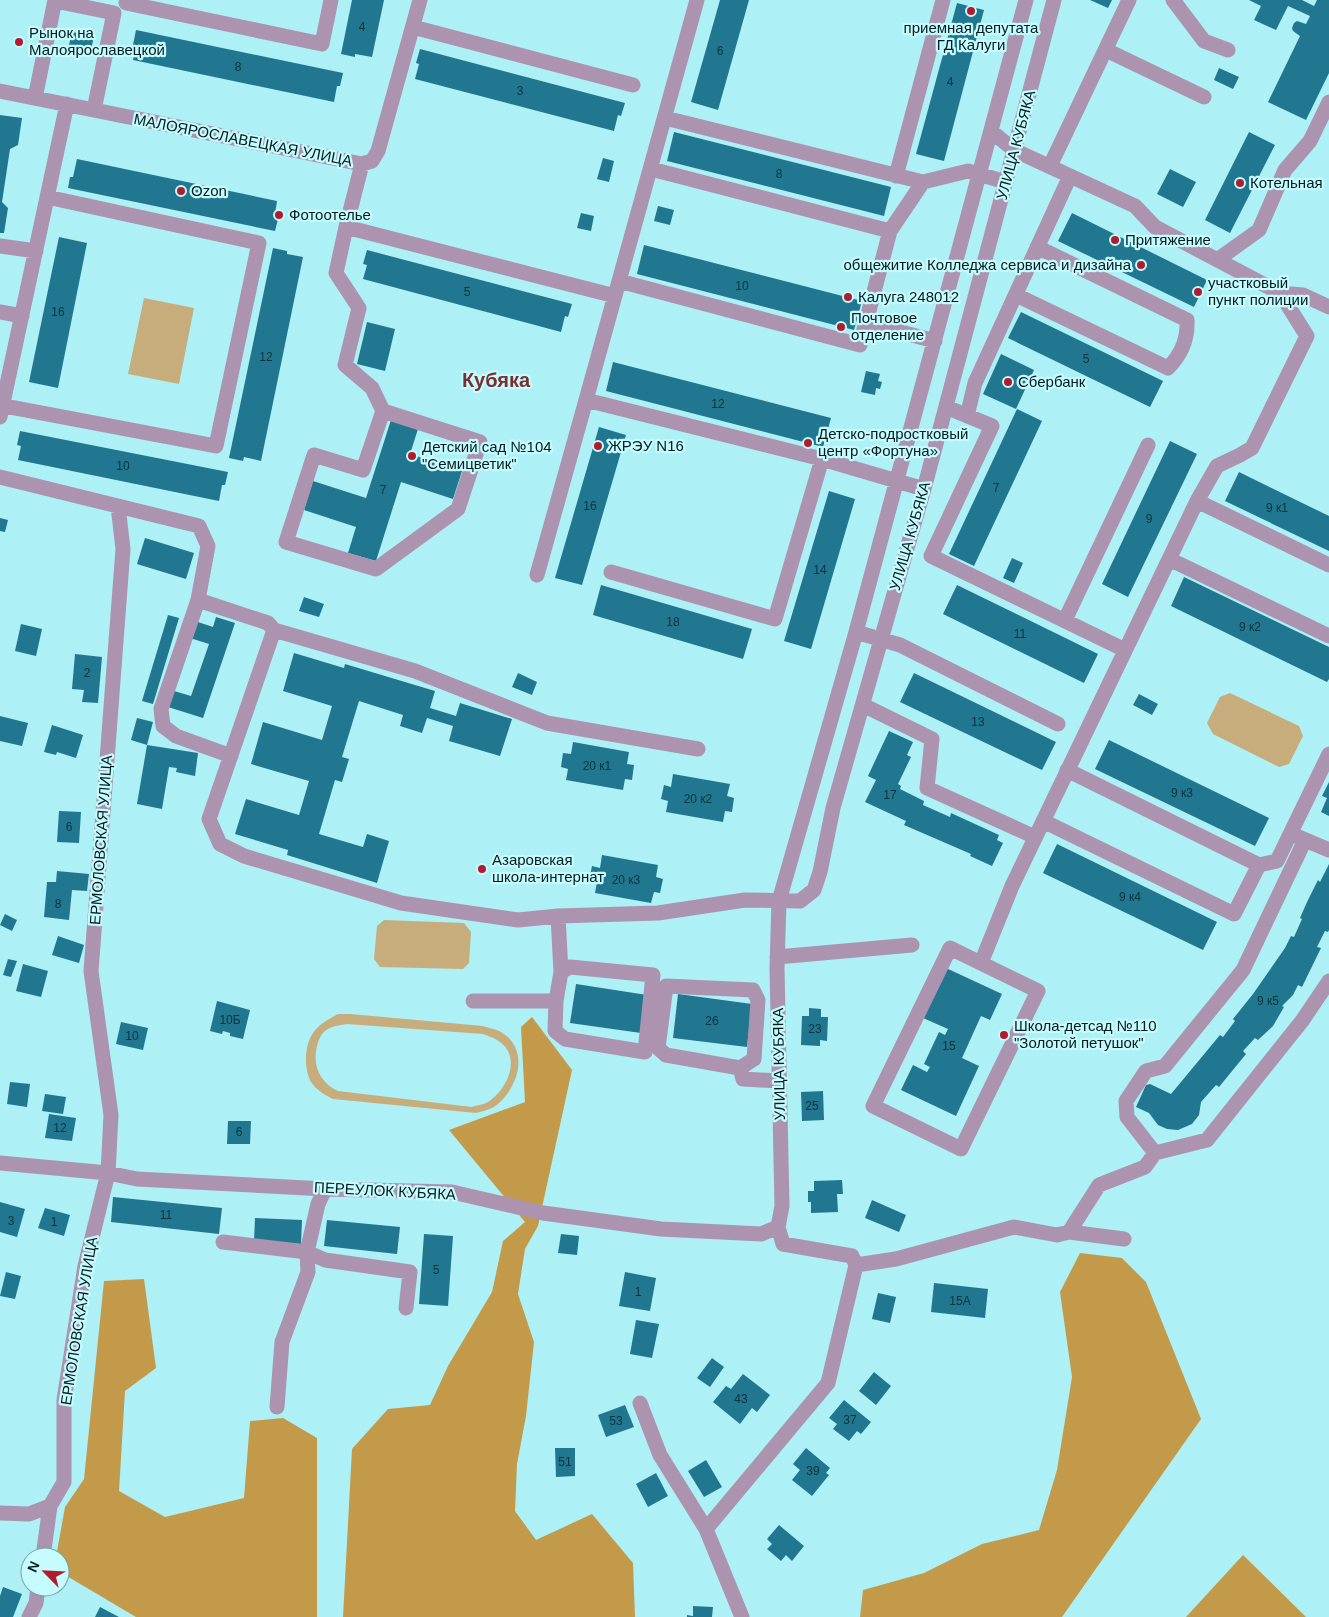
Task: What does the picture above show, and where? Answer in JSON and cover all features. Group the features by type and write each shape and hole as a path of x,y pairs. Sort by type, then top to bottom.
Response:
{"street":[{"path":"35,98 55,0 114,13"},
{"path":"94,110 114,13 126,2 322,44 330,0"},
{"name":"МАЛОЯРОСЛАВЕЦКАЯ УЛИЦА","path":"0,91 362,164 372,161 378,151 420,0"},
{"path":"538,575 697,0"},
{"path":"896,176 943,0"},
{"name":"УЛИЦА КУБЯКА","path":"778,1227 782,1206 777,957 779,901 856,632 1026,0"},
{"name":"УЛИЦА КУБЯКА","path":"779,901 800,901 814,890 820,872 833,808 924,489 1054,0"},
{"path":"1050,166 1129,0"},
{"path":"1173,0 1204,40 1228,50"},
{"path":"413,27 633,85"},
{"path":"1106,50 1204,96"},
{"path":"1217,260 1259,230 1285,170 1310,141 1329,102"},
{"path":"47,197 259,243 216,446 1,409 67,104"},
{"path":"665,118 923,182 968,171 1006,182"},
{"path":"991,131 1014,150 1136,206 1155,227 1280,293 1303,295 1329,307"},
{"path":"362,164 336,273 359,308 345,366 372,388 383,411 362,470 314,455 286,542 376,569 458,509 480,442 383,411"},
{"path":"651,169 890,231"},
{"path":"967,416 975,383 1070,176"},
{"path":"619,281 860,345 890,231 923,182"},
{"path":"346,227 615,296"},
{"path":"0,246 36,251"},
{"path":"1016,295 1168,368 1178,358 1188,332 1187,320 1037,246"},
{"path":"981,963 1005,903 1042,821 1197,501 1217,466 1252,448 1307,336 1280,293"},
{"path":"0,312 22,316"},
{"path":"866,323 935,341"},
{"path":"586,400 822,459 924,489"},
{"path":"931,556 992,426 946,407"},
{"path":"1065,620 1148,445"},
{"path":"611,572 775,619 822,459"},
{"path":"0,477 199,526 208,546 198,600 161,709 163,726 176,736 231,756"},
{"path":"1197,501 1329,565"},
{"name":"ЕРМОЛОВСКАЯ УЛИЦА","path":"50,1506 64,1482 64,1400 86,1266 108,1173 111,1115 91,971 123,548 118,506"},
{"path":"908,546 1124,650"},
{"path":"1168,559 1329,636"},
{"path":"198,600 268,623 274,630 415,672 547,723 698,749"},
{"path":"274,630 209,819 220,844 244,856 401,903 518,920 558,916 658,913 745,900 779,901"},
{"path":"856,632 900,645 1058,724"},
{"path":"863,705 932,738 927,788 1035,837"},
{"path":"1067,770 1259,865 1277,861 1329,754"},
{"path":"1042,821 1234,914 1259,865"},
{"path":"1155,1153 1127,1117 1126,1101 1146,1070 1165,1066 1243,970 1300,838 1329,850"},
{"path":"558,916 561,972 556,1001 555,1030 565,1039 645,1052 653,976 570,967 561,972"},
{"path":"777,957 912,945"},
{"path":"950,948 981,963 1038,992 961,1149 873,1106 950,948"},
{"path":"1069,1232 1099,1185 1145,1167 1155,1153 1206,1140 1302,1021 1329,981"},
{"path":"666,986 753,990 758,1000 754,1059 740,1068 666,1055 658,1048 666,986"},
{"path":"473,1001 556,1001"},
{"path":"740,1068 742,1079 779,1081"},
{"path":"0,1163 108,1173"},
{"name":"ПЕРЕУЛОК КУБЯКА","path":"108,1173 137,1180 325,1189 452,1192 542,1214 661,1229 761,1234 778,1227"},
{"path":"277,1407 282,1342 308,1272 307,1252 318,1204 325,1189"},
{"path":"706,1529 828,1383 856,1265 852,1256 783,1244 778,1227"},
{"path":"856,1265 896,1259 1014,1227 1057,1235 1069,1232 1124,1239"},
{"path":"223,1242 307,1252 325,1260 410,1272 406,1308"},
{"path":"640,1402 660,1455 706,1529 742,1617"},
{"path":"0,1513 29,1514 50,1506 44,1547"},
{"path":"29,1617 37,1597"}],"shaded area":[{"path":"144,298 194,308 179,384 128,374"},
{"path":"1230,693 1299,726 1303,736 1289,764 1279,767 1213,734 1207,723 1220,697"},
{"path":"384,920 464,923 471,932 469,963 463,969 380,967 374,959 377,926"},
{"path":"338,1014 483,1026 497,1030 510,1040 516,1049 518,1070 515,1081 502,1100 494,1107 476,1113 333,1099 318,1090 311,1082 307,1071 306,1058 308,1044 315,1030","holes":["340,1025 483,1034 505,1046 511,1063 510,1072 502,1089 495,1096 486,1103 472,1107 338,1091 326,1083 319,1073 317,1066 316,1053 321,1036 328,1029"]},
{"path":"532,1017 572,1070 538,1226 525,1249 518,1294 534,1342 526,1416 517,1464 515,1511 536,1540 592,1514 633,1563 635,1617 343,1617 352,1449 388,1409 430,1405 448,1366 492,1292 503,1241 525,1222 449,1130 525,1102 521,1027"},
{"path":"1080,1253 1122,1258 1146,1282 1201,1419 1062,1617 860,1617 863,1590 924,1573 982,1544 1039,1530 1057,1470 1072,1377 1060,1292"},
{"path":"144,1279 156,1368 125,1391 119,1491 165,1517 244,1498 250,1421 283,1418 317,1438 317,1617 136,1617 70,1578 70,1547 58,1547 65,1507 84,1479 104,1281"},
{"path":"1243,1555 1306,1617 1186,1617"}],"building":[{"path":"352,0 384,0 372,57 355,54 355,57 341,54"},
{"path":"720,0 749,0 718,110 691,102"},
{"path":"1090,0 1112,0 1108,8"},
{"path":"1249,0 1302,0 1314,6 1317,0 1329,0 1329,73 1306,120 1268,102 1300,36 1293,31 1294,23 1297,21 1306,24 1310,16 1288,6 1276,30 1254,20 1261,6"},
{"path":"957,3 984,10 944,161 916,154"},
{"path":"136,30 343,73 340,86 337,86 334,102 133,60 136,46 133,45"},
{"path":"72,32 94,36 91,50 69,45"},
{"path":"420,49 625,103 621,116 618,115 614,131 415,79 419,64 416,63"},
{"path":"1219,68 1239,77 1233,89 1214,80"},
{"path":"0,115 22,118 18,145 10,149 2,202 8,208 4,233 0,233"},
{"path":"674,132 891,187 884,216 667,161"},
{"name":"Котельная","path":"1249,132 1275,145 1230,233 1205,220"},
{"path":"603,158 614,161 609,182 597,179"},
{"path":"77,159 277,201 275,214 279,215 275,231 68,188 70,177 73,177"},
{"path":"1170,169 1196,182 1183,207 1157,194"},
{"path":"658,206 674,210 670,225 654,221"},
{"path":"581,213 594,216 591,231 577,228"},
{"path":"1072,213 1207,280 1194,307 1058,241"},
{"path":"59,237 87,243 58,388 29,382"},
{"path":"644,245 862,301 854,330 637,274"},
{"path":"273,248 287,251 287,254 303,257 261,461 244,457 243,461 229,458"},
{"path":"367,250 572,304 568,317 565,316 561,332 363,279 367,265 363,264"},
{"path":"1021,312 1163,381 1150,407 1008,338"},
{"path":"367,322 395,329 385,371 357,364"},
{"name":"Сбербанк","path":"1001,354 1034,370 1016,409 983,394"},
{"path":"613,362 831,418 823,447 606,391"},
{"path":"866,371 880,374 878,381 882,382 880,389 876,388 875,395 861,392"},
{"path":"1017,409 1042,421 974,566 949,554"},
{"path":"391,420 418,429 410,454 462,471 453,499 401,482 376,561 348,553 356,527 304,510 313,481 366,498"},
{"path":"599,427 626,435 582,585 555,578"},
{"path":"20,431 228,472 225,485 222,485 219,501 18,460 21,446 17,445"},
{"path":"1170,441 1197,454 1128,597 1102,584"},
{"path":"1239,472 1329,516 1329,551 1225,501"},
{"path":"829,491 855,499 811,649 784,641"},
{"path":"0,518 8,520 5,532 0,531"},
{"path":"145,538 194,553 186,579 137,564"},
{"path":"1012,558 1023,563 1014,583 1003,578"},
{"path":"1184,577 1329,647 1329,679 1327,682 1171,606"},
{"path":"601,585 752,629 743,659 593,615"},
{"path":"957,585 1098,654 1084,683 943,614"},
{"path":"304,597 324,604 319,617 299,611"},
{"path":"168,615 179,618 153,704 142,701"},
{"path":"216,617 235,623 203,718 168,707 174,691 191,696 209,644 190,638 195,621 213,627"},
{"path":"21,624 42,629 36,656 15,651"},
{"path":"294,653 344,668 345,664 435,691 430,708 456,716 460,703 512,719 500,756 449,741 453,726 427,718 422,733 400,726 403,715 359,701 342,757 349,759 342,782 335,780 319,834 363,847 367,834 389,841 377,883 287,855 288,850 235,834 246,799 299,815 309,781 251,764 263,722 322,740 332,706 283,691"},
{"path":"75,654 102,657 98,703 82,702 84,690 72,689"},
{"path":"518,673 537,682 532,695 512,687"},
{"path":"914,673 1056,742 1042,770 900,702"},
{"path":"1139,694 1158,704 1152,715 1133,705"},
{"path":"0,716 28,723 22,746 0,741"},
{"path":"137,718 153,722 147,745 131,740"},
{"path":"52,725 83,735 76,758 57,752 56,755 44,752"},
{"path":"889,731 913,742 907,755 911,757 898,784 901,786 900,789 924,801 923,805 950,817 951,813 999,835 997,840 1003,843 992,866 970,856 971,854 904,825 906,821 865,802 876,780 868,776"},
{"path":"1109,740 1269,818 1255,846 1095,769"},
{"path":"573,742 629,752 627,764 634,765 632,780 625,779 623,790 566,780 568,769 561,767 563,753 571,754"},
{"path":"147,745 198,753 195,776 176,772 177,768 169,767 162,809 137,804"},
{"path":"673,774 730,784 727,796 734,798 732,812 725,811 723,822 666,812 668,801 661,799 664,785 671,787"},
{"path":"1329,782 1329,816 1321,812 1327,798 1322,796"},
{"path":"59,811 81,812 79,843 57,842"},
{"path":"1057,844 1217,922 1203,950 1043,873"},
{"path":"602,855 658,865 656,877 663,879 660,893 654,892 651,903 595,893 597,882 589,881 592,866 600,868"},
{"path":"1329,864 1329,930 1328,932 1325,931 1317,947 1321,948 1302,987 1298,985 1293,995 1282,1006 1284,1007 1273,1026 1258,1040 1255,1038 1243,1051 1246,1054 1219,1087 1216,1085 1201,1102 1199,1115 1192,1124 1178,1130 1167,1129 1158,1125 1149,1113 1136,1107 1146,1085 1150,1084 1171,1094 1220,1035 1223,1037 1235,1021 1233,1019 1253,994 1285,948 1291,936 1294,937 1307,902 1318,880 1320,882"},
{"path":"57,871 89,874 87,891 72,890 69,920 44,917 47,882 56,882"},
{"path":"5,914 17,920 12,931 0,925"},
{"path":"58,936 84,945 79,963 52,955"},
{"path":"8,959 17,961 11,977 3,975"},
{"path":"23,964 48,971 41,997 16,991"},
{"path":"946,968 1002,994 990,1020 981,1016 962,1058 979,1066 956,1116 901,1090 913,1065 927,1072 930,1067 924,1064 939,1032 945,1035 948,1029 923,1018"},
{"path":"576,984 647,995 641,1033 570,1023"},
{"path":"678,994 752,1004 747,1047 673,1038"},
{"path":"217,1001 250,1010 243,1039 230,1036 230,1033 223,1031 222,1034 210,1031"},
{"path":"809,1008 821,1009 821,1017 828,1017 827,1041 820,1040 820,1046 801,1045 802,1016 809,1016"},
{"path":"121,1022 148,1028 143,1050 116,1044"},
{"path":"10,1082 30,1084 27,1107 7,1104"},
{"path":"823,1091 824,1120 802,1121 801,1092"},
{"path":"45,1094 66,1097 63,1114 42,1111"},
{"path":"49,1114 76,1118 72,1141 45,1138"},
{"path":"228,1121 251,1121 250,1144 227,1144"},
{"path":"842,1180 843,1194 837,1194 838,1212 811,1213 808,1191 814,1191 814,1181"},
{"path":"113,1197 222,1208 219,1234 111,1222"},
{"path":"872,1200 906,1215 899,1232 865,1218"},
{"path":"0,1202 25,1209 17,1237 0,1232"},
{"path":"45,1208 70,1215 64,1236 38,1228"},
{"path":"255,1218 302,1220 301,1244 254,1241"},
{"path":"327,1220 400,1227 397,1254 324,1246"},
{"path":"424,1234 453,1236 448,1306 419,1304"},
{"path":"561,1234 579,1236 577,1255 558,1253"},
{"path":"6,1272 21,1276 15,1299 0,1296"},
{"path":"625,1272 656,1278 650,1311 619,1306"},
{"path":"934,1283 988,1289 985,1318 931,1312"},
{"path":"878,1293 896,1297 890,1323 872,1319"},
{"path":"636,1320 659,1324 652,1358 630,1354"},
{"path":"712,1358 724,1367 710,1387 697,1378"},
{"path":"874,1372 891,1386 876,1405 859,1391"},
{"path":"743,1374 770,1395 757,1412 752,1408 740,1424 713,1402 726,1386 731,1389"},
{"path":"844,1400 871,1422 861,1434 857,1431 849,1441 833,1429 837,1424 829,1418"},
{"path":"625,1405 634,1427 606,1437 598,1415"},
{"path":"555,1448 575,1448 575,1476 556,1477"},
{"path":"806,1448 830,1468 826,1473 829,1475 812,1496 792,1480 800,1470 793,1464"},
{"path":"706,1460 722,1487 704,1497 688,1471"},
{"path":"656,1473 668,1496 648,1507 636,1484"},
{"path":"779,1525 804,1546 792,1561 786,1555 781,1561 767,1549 772,1544 767,1539"},
{"path":"3,1587 20,1593 21,1597 13,1617 0,1617 0,1596"},
{"path":"693,1606 713,1607 712,1617 687,1617 687,1615 693,1616"},
{"path":"100,1607 119,1617 95,1617"}],"place":[{"name":"приемная депутата ГД Калуги","path":"971,11"},
{"name":"Рынок на Малоярославецкой","path":"19,42"},
{"name":"Котельная","path":"1240,183"},
{"name":"Ozon","path":"181,191"},
{"name":"Фотоотелье","path":"279,215"},
{"name":"Притяжение","path":"1115,240"},
{"name":"общежитие Колледжа сервиса и дизайна","path":"1141,265"},
{"name":"участковый пункт полиции","path":"1198,292"},
{"name":"Калуга 248012","path":"848,297"},
{"name":"Почтовое отделение","path":"841,327"},
{"name":"Сбербанк","path":"1008,382"},
{"name":"Детско-подростковый центр «Фортуна»","path":"808,443"},
{"name":"ЖРЭУ N16","path":"598,446"},
{"name":"Детский сад №104 \"Семицветик\"","path":"412,456"},
{"name":"Азаровская школа-интернат","path":"482,869"},
{"name":"Школа-детсад №110 \"Золотой петушок\"","path":"1004,1035"}],"district":[{"name":"Кубяка","path":"496,380"}]}
